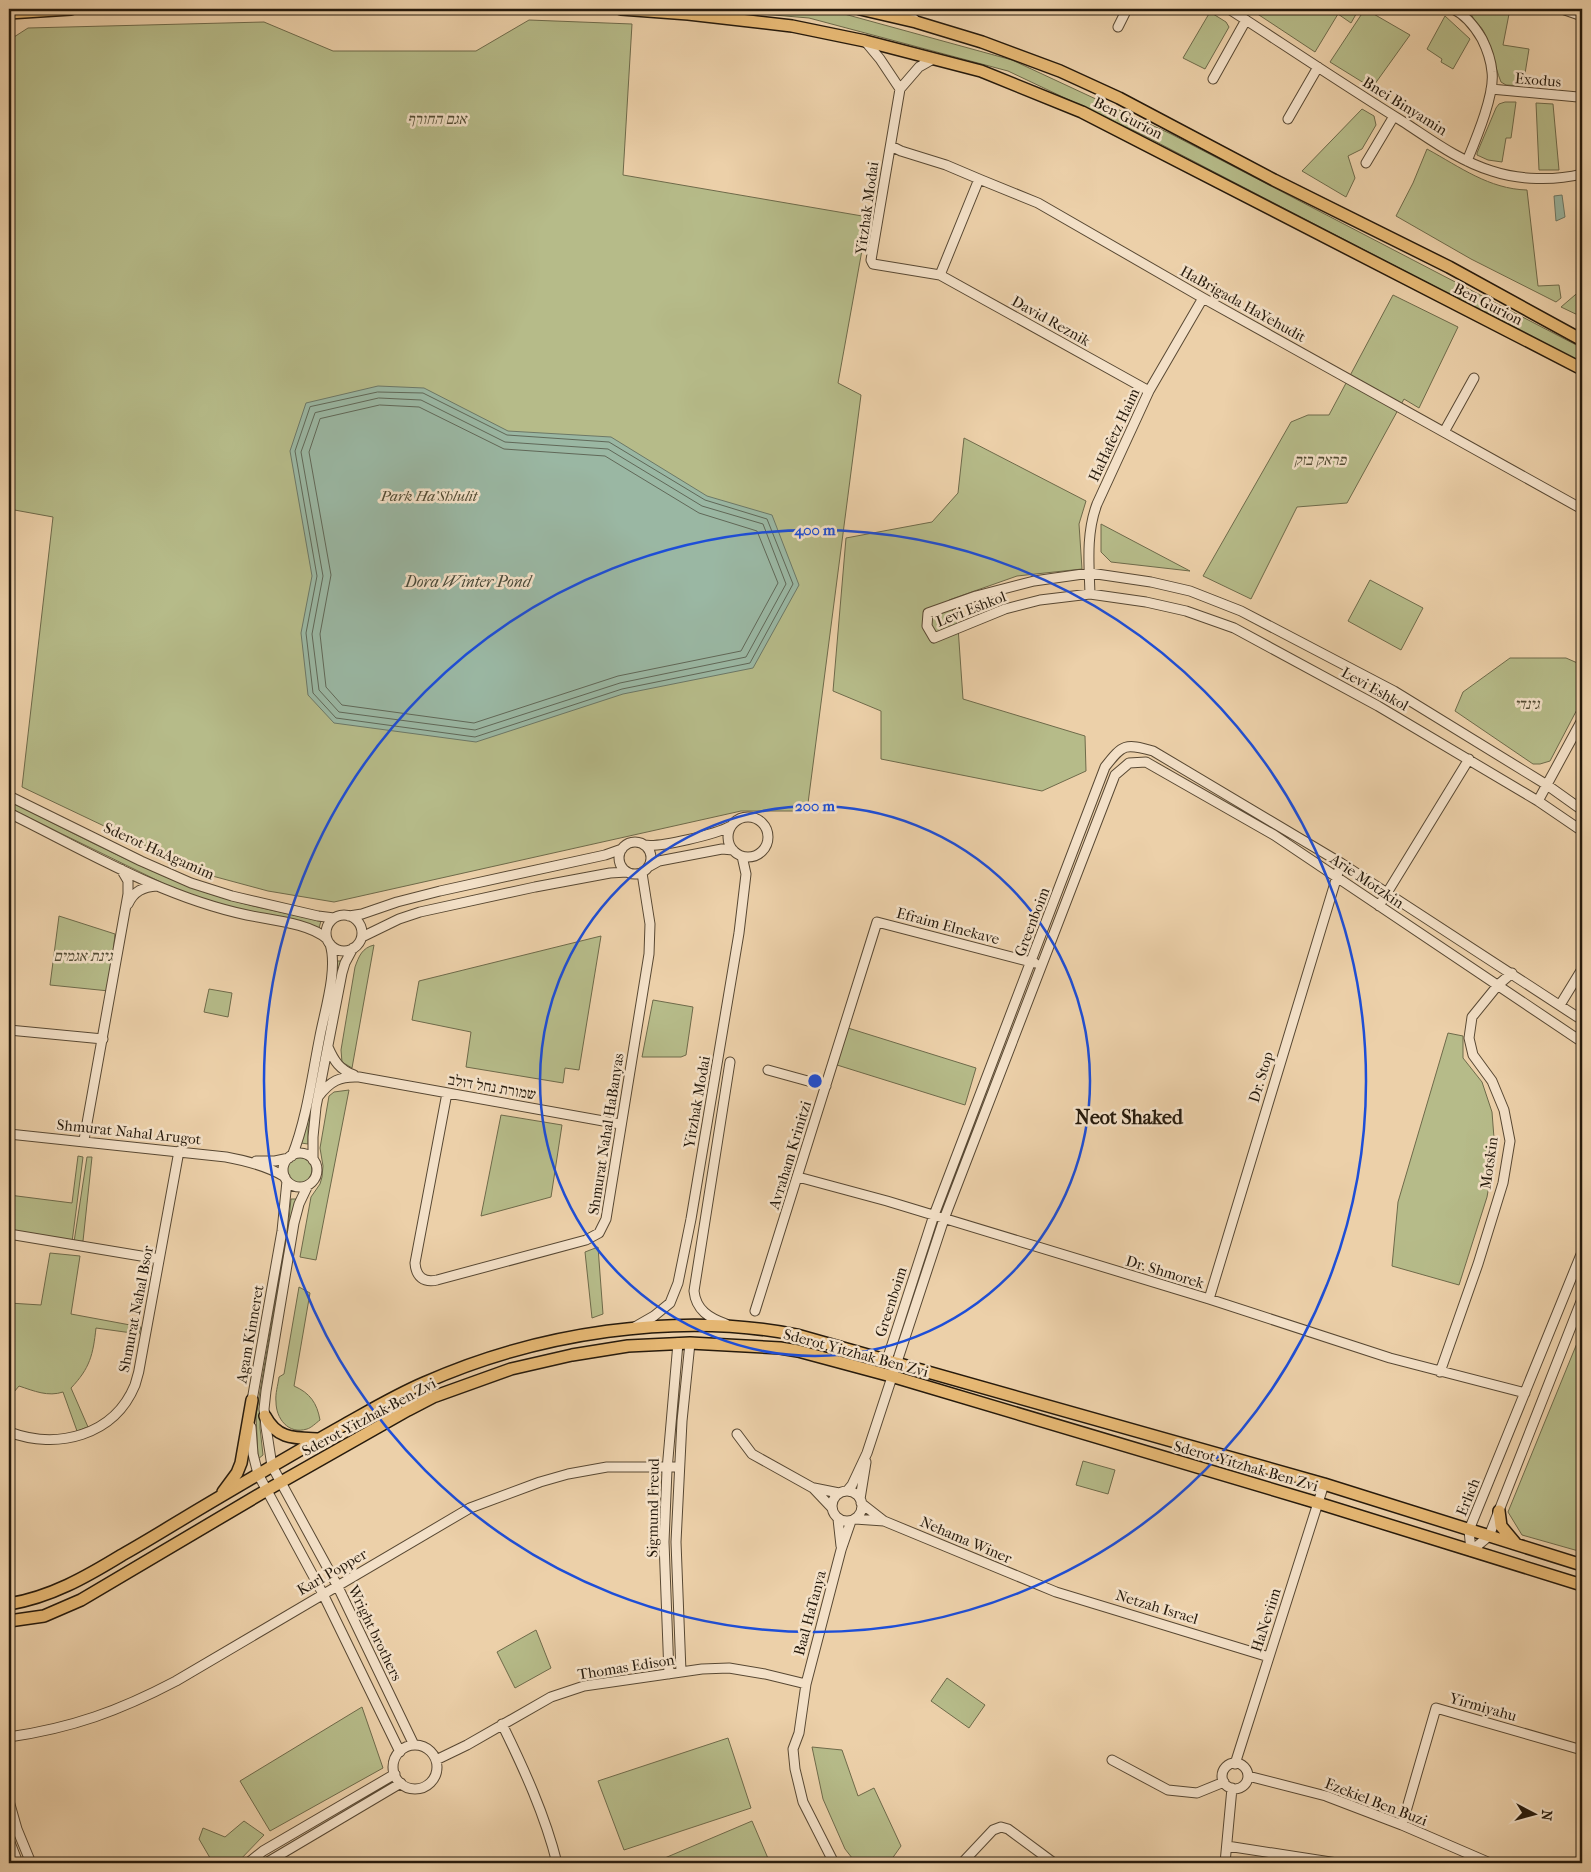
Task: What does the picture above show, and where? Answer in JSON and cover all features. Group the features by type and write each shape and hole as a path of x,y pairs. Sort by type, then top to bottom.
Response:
{"main road":[{"path":"9,13 32,10 71,9"},
{"name":"Ben Gurion","path":"621,9 688,14 792,26 865,41 981,71 1082,112 1582,369"},
{"name":"Ben Gurion","path":"860,9 892,12 916,22 982,42 1054,69 1119,98 1274,180 1449,267 1582,340"},
{"path":"9,22 21,14 32,10"},
{"name":"Sderot Yitzhak Ben Zvi","path":"9,1604 42,1597 84,1578 258,1474 416,1386 483,1360 567,1339 631,1329 675,1326 731,1326 798,1335 1324,1484 1582,1565"},
{"name":"Sderot Yitzhak Ben Zvi","path":"11,1624 44,1616 81,1600 267,1490 433,1397 485,1378 540,1362 597,1350 649,1344 684,1343 780,1348 891,1376 1318,1503 1582,1585"},
{"path":"218,1498 229,1485 240,1463 252,1400"},
{"path":"265,1416 269,1424 282,1434 300,1438 319,1439"},
{"path":"1499,1511 1501,1526 1518,1545"}],"street":[{"path":"903,9 916,22"},
{"path":"1118,26 1127,9"},
{"name":"Bnei Binyamin","path":"1229,9 1394,116 1467,160 1492,171 1524,177 1558,178 1582,174"},
{"path":"1562,9 1582,16"},
{"path":"1458,10 1475,28 1487,50 1492,73 1491,89 1484,115 1467,160"},
{"path":"1214,80 1246,20"},
{"path":"865,41 880,59 900,90"},
{"name":"Yitzhak Modai","path":"933,59 919,67 900,90 871,260 873,264 940,275"},
{"path":"1288,119 1318,67"},
{"name":"Exodus","path":"1491,89 1582,96"},
{"path":"1366,164 1394,116"},
{"name":"HaBrigada HaYehudit","path":"891,146 901,151 946,164 1038,203 1203,298 1582,509"},
{"path":"940,275 979,179"},
{"name":"David Reznik","path":"940,275 1149,391"},
{"name":"HaHafetz Haim","path":"1090,594 1091,521 1149,391 1203,298"},
{"path":"1444,432 1474,378"},
{"name":"Levi Eshkol","path":"1582,810 1547,785 1394,691 1241,611 1190,591 1151,582 1090,574 1034,581 976,596 928,613 928,626 934,638 1005,608 1040,600 1090,594 1146,602 1186,611 1234,628 1378,706 1538,801 1582,831"},
{"path":"1538,801 1582,720"},
{"name":"Arie Motzkin","path":"1134,745 1153,751 1341,863 1582,1020"},
{"name":"Greenboim","path":"891,1376 892,1361 934,1216 1105,767 1118,750 1134,745"},
{"path":"1379,906 1469,760"},
{"name":"Arie Motzkin","path":"1129,763 1146,762 1274,835 1582,1042"},
{"name":"Greenboim","path":"892,1361 944,1219 1115,775 1129,763"},
{"name":"Sderot HaAgamim","path":"9,796 141,861 191,883 232,896 334,918"},
{"name":"Sderot HaAgamim","path":"9,813 157,886 220,908 308,928 321,933 329,941"},
{"path":"749,816 760,820 767,829 768,842 761,852 749,857 742,856 733,850 728,842 728,835 732,826 738,819 749,816"},
{"path":"349,916 360,924 362,937 360,942 353,948 342,973 318,1097 313,1137 315,1178 308,1185 299,1187 286,1179 284,1166 290,1157 303,1119 328,994 332,956 327,927 334,918 362,914 396,902 440,891 586,859 622,849 630,843 655,845 716,832 732,826"},
{"path":"644,845 651,854 650,866"},
{"path":"622,849 619,861 621,866 627,872 634,875 642,873 650,866 659,862 722,849 733,850"},
{"name":"Yitzhak Modai","path":"631,1329 670,1304 675,1293 685,1252 742,912 746,874 742,856"},
{"name":"Dr. Stop","path":"1209,1300 1341,863"},
{"path":"84,1140 129,888 128,881 120,869"},
{"path":"362,937 399,919 420,912 535,886 610,873 627,872"},
{"name":"Shmurat Nahal HaBanyas","path":"447,1093 415,1263 421,1279 426,1282 446,1278 594,1237 600,1233 604,1225 649,954 650,924 642,873"},
{"path":"126,909 137,891 148,886 157,886"},
{"name":"Efraim Elnekave","path":"877,922 1042,964"},
{"name":"Avraham Krinitzi","path":"755,1311 877,922"},
{"path":"329,941 340,950 353,948"},
{"path":"1560,1005 1582,970"},
{"name":"Motskin","path":"1440,1372 1478,1264 1503,1183 1510,1141 1504,1110 1492,1081 1473,1055 1469,1038 1472,1017 1498,985 1512,973"},
{"path":"9,1030 102,1039"},
{"name":"שמורת נחל דולב","path":"328,1047 339,1066 346,1072 359,1077"},
{"name":"Yitzhak Modai","path":"730,1062 712,1184 694,1282 695,1299 705,1313 713,1319 731,1326"},
{"path":"768,1070 826,1086"},
{"name":"שמורת נחל דולב","path":"318,1097 334,1080 359,1077 620,1124"},
{"name":"Shmurat Nahal Arugot","path":"9,1134 84,1140 245,1160 267,1161 290,1157"},
{"name":"Shmurat Nahal Bsor","path":"9,1432 19,1436 47,1440 82,1436 103,1424 122,1406 135,1385 139,1373 179,1151"},
{"path":"290,1157 302,1154 307,1155 313,1160"},
{"name":"Shmurat Nahal Arugot","path":"245,1160 269,1168 286,1179"},
{"path":"699,1168 712,1184"},
{"name":"Dr. Shmorek","path":"798,1177 849,1190 1209,1300 1390,1358 1525,1393"},
{"name":"Agam Kinneret","path":"267,1490 254,1463 251,1442 252,1400 284,1222 286,1179"},
{"name":"Agam Kinneret","path":"281,1482 272,1466 265,1416 270,1366 294,1223 299,1204 308,1185"},
{"path":"9,1234 159,1259"},
{"name":"Erlich","path":"1471,1551 1469,1530 1582,1252"},
{"path":"1471,1551 1489,1536 1582,1299"},
{"name":"Sigmund Freud","path":"681,1672 676,1542 684,1343"},
{"name":"Sigmund Freud","path":"669,1674 664,1542 667,1467 684,1343"},
{"path":"832,1507 834,1498 852,1485 867,1453 891,1376"},
{"path":"737,1434 752,1454 814,1488 832,1507 835,1516 843,1521 853,1520 860,1513 867,1453"},
{"name":"Karl Popper","path":"9,1737 65,1726 99,1716 138,1701 176,1681 470,1508 540,1482 568,1474 606,1468 679,1467"},
{"name":"Wright brothers","path":"281,1482 337,1586 414,1745"},
{"name":"HaNeviim","path":"1234,1764 1324,1484"},
{"path":"814,1488 854,1493 860,1501"},
{"name":"Wright brothers","path":"267,1490 323,1594 400,1752"},
{"name":"Nehama Winer","path":"860,1501 884,1521 1037,1585"},
{"name":"Baal HaTanya","path":"838,1519 841,1550"},
{"name":"Nehama Winer","path":"853,1520 884,1521"},
{"name":"Baal HaTanya","path":"834,1863 803,1802 795,1769 793,1749 799,1733 806,1684 841,1550 853,1520"},
{"name":"Netzah Israel","path":"1037,1585 1269,1657"},
{"name":"Thomas Edison","path":"436,1760 551,1697 584,1686 702,1669 729,1668 806,1684"},
{"name":"Yirmiyahu","path":"1402,1824 1436,1708 1582,1750"},
{"path":"502,1724 524,1769 557,1863"},
{"path":"414,1745 426,1747 432,1753 436,1760 437,1769 435,1777 429,1784 422,1788 413,1789 401,1783 395,1774 393,1764 400,1752 414,1745"},
{"path":"1112,1760 1168,1790 1197,1793 1224,1782"},
{"path":"1234,1764 1244,1767 1248,1776 1246,1784 1236,1789 1224,1782 1223,1777 1225,1769 1234,1764"},
{"path":"248,1863 263,1851 395,1774"},
{"name":"Ezekiel Ben Buzi","path":"1248,1776 1326,1796 1402,1824 1490,1863"},
{"path":"266,1863 401,1783"},
{"path":"1225,1863 1232,1788"},
{"path":"9,1801 17,1829 31,1863"},
{"path":"962,1863 992,1830 1001,1827 1008,1829 1054,1863"},
{"path":"9,1840 18,1863"},
{"path":"1227,1846 1337,1863"}],"green space":[{"path":"702,9 826,9 1012,60 1171,134 1582,348 1582,363 1145,136 1008,71 809,18"},
{"path":"1259,9 1359,9 1351,23 1338,14 1315,52 1256,13"},
{"path":"1365,9 1410,35 1372,88 1330,62"},
{"path":"1470,9 1510,9 1503,45 1529,49 1523,86 1506,85 1501,82 1487,38 1470,12"},
{"path":"1210,12 1226,22 1229,27 1205,69 1183,58"},
{"path":"1445,16 1470,39 1453,69 1441,62 1442,59 1427,49"},
{"name":"Park Ha'Shlulit","path":"529,20 632,24 623,175 868,217 838,383 861,395 807,811 741,811 334,902 268,891 205,874 22,787 53,517 9,509 9,48 14,37 28,28 264,22 333,51 476,51"},
{"path":"1516,102 1511,138 1506,138 1502,162 1488,160 1477,155 1477,153 1496,108 1499,104"},
{"path":"1536,103 1553,104 1559,170 1539,170"},
{"path":"1362,109 1374,116 1376,125 1362,149 1348,156 1355,178 1346,197 1302,171"},
{"path":"1427,149 1463,170 1487,181 1513,189 1527,190 1538,286 1559,285 1561,298 1556,302 1471,259 1396,216 1413,183"},
{"path":"1582,289 1582,317 1561,307"},
{"name":"פראק בזק","path":"1393,295 1458,327 1419,408 1404,399 1347,503 1297,507 1251,599 1203,576 1291,422 1308,415 1329,415"},
{"path":"964,438 1086,501 1079,524 1082,569 1017,576 949,600 958,627 963,699 1085,736 1086,771 1042,791 881,759 881,711 833,691 846,538 932,522 958,493"},
{"path":"1101,524 1190,571 1111,562 1101,552"},
{"path":"1370,580 1423,608 1401,650 1348,621"},
{"name":"גינדי","path":"1510,658 1566,658 1582,665 1582,700 1550,761 1533,764 1455,711 1463,692"},
{"path":"9,801 165,877 237,902 321,921 319,928 231,907 179,891 9,808"},
{"name":"גינת אגמים","path":"59,916 115,934 109,991 50,985"},
{"path":"601,936 579,1070 565,1068 563,1083 466,1067 471,1032 412,1020 419,981"},
{"path":"374,945 352,1068 342,1062 341,1050 355,967 362,953"},
{"path":"336,961 341,961 308,1129 308,1144 301,1143"},
{"path":"209,989 232,993 228,1017 204,1012"},
{"path":"653,1000 693,1007 686,1055 681,1057 642,1057"},
{"path":"848,1028 976,1068 965,1105 837,1065"},
{"path":"1448,1033 1463,1036 1463,1058 1482,1082 1492,1112 1495,1151 1487,1197 1459,1285 1392,1266 1398,1202"},
{"path":"349,1090 316,1260 300,1257 311,1197 320,1184 322,1177 323,1166 320,1148 329,1096 334,1092"},
{"path":"501,1115 562,1125 551,1197 481,1216"},
{"path":"78,1156 83,1157 72,1242 9,1233 9,1195 72,1203"},
{"path":"87,1157 92,1157 83,1241 74,1242"},
{"path":"299,1157 308,1161 312,1170 308,1179 299,1183 290,1179 286,1170 290,1161"},
{"path":"291,1199 298,1199 260,1411 263,1455 258,1459 256,1415"},
{"path":"598,1247 603,1314 592,1318 585,1252"},
{"path":"50,1253 80,1256 71,1314 141,1327 139,1334 96,1328 90,1361 71,1388 88,1427 77,1431 63,1392 46,1394 19,1386 9,1398 9,1383 11,1380 9,1375 9,1303 41,1305"},
{"path":"299,1287 310,1293 294,1386 312,1399 320,1420 312,1427 294,1430 284,1424 278,1414 276,1393 279,1377 284,1374"},
{"path":"1582,1331 1582,1552 1522,1535 1508,1512"},
{"path":"1083,1461 1115,1470 1108,1494 1076,1485"},
{"path":"536,1630 551,1668 515,1688 497,1652"},
{"path":"947,1678 985,1705 969,1728 931,1701"},
{"path":"362,1707 383,1768 270,1831 240,1781"},
{"path":"728,1738 751,1808 624,1850 598,1781"},
{"path":"812,1747 842,1750 858,1796 874,1788 901,1846 889,1863 856,1863 845,1849 823,1799"},
{"path":"244,1821 264,1835 237,1863 213,1863 199,1839 203,1828 225,1837"},
{"path":"752,1821 770,1863 653,1863"}],"water":[{"path":"1562,195 1565,217 1556,221 1554,196"},
{"name":"Dora Winter Pond","path":"378,386 424,388 508,431 611,437 707,496 772,515 799,585 753,668 623,694 476,742 334,723 308,695 301,633 312,576 290,451 306,403"}],"district":[{"name":"Neot Shaked","path":"1129,1117"}],"park label":[{"name":"אגם החורף","path":"437,119"}]}
